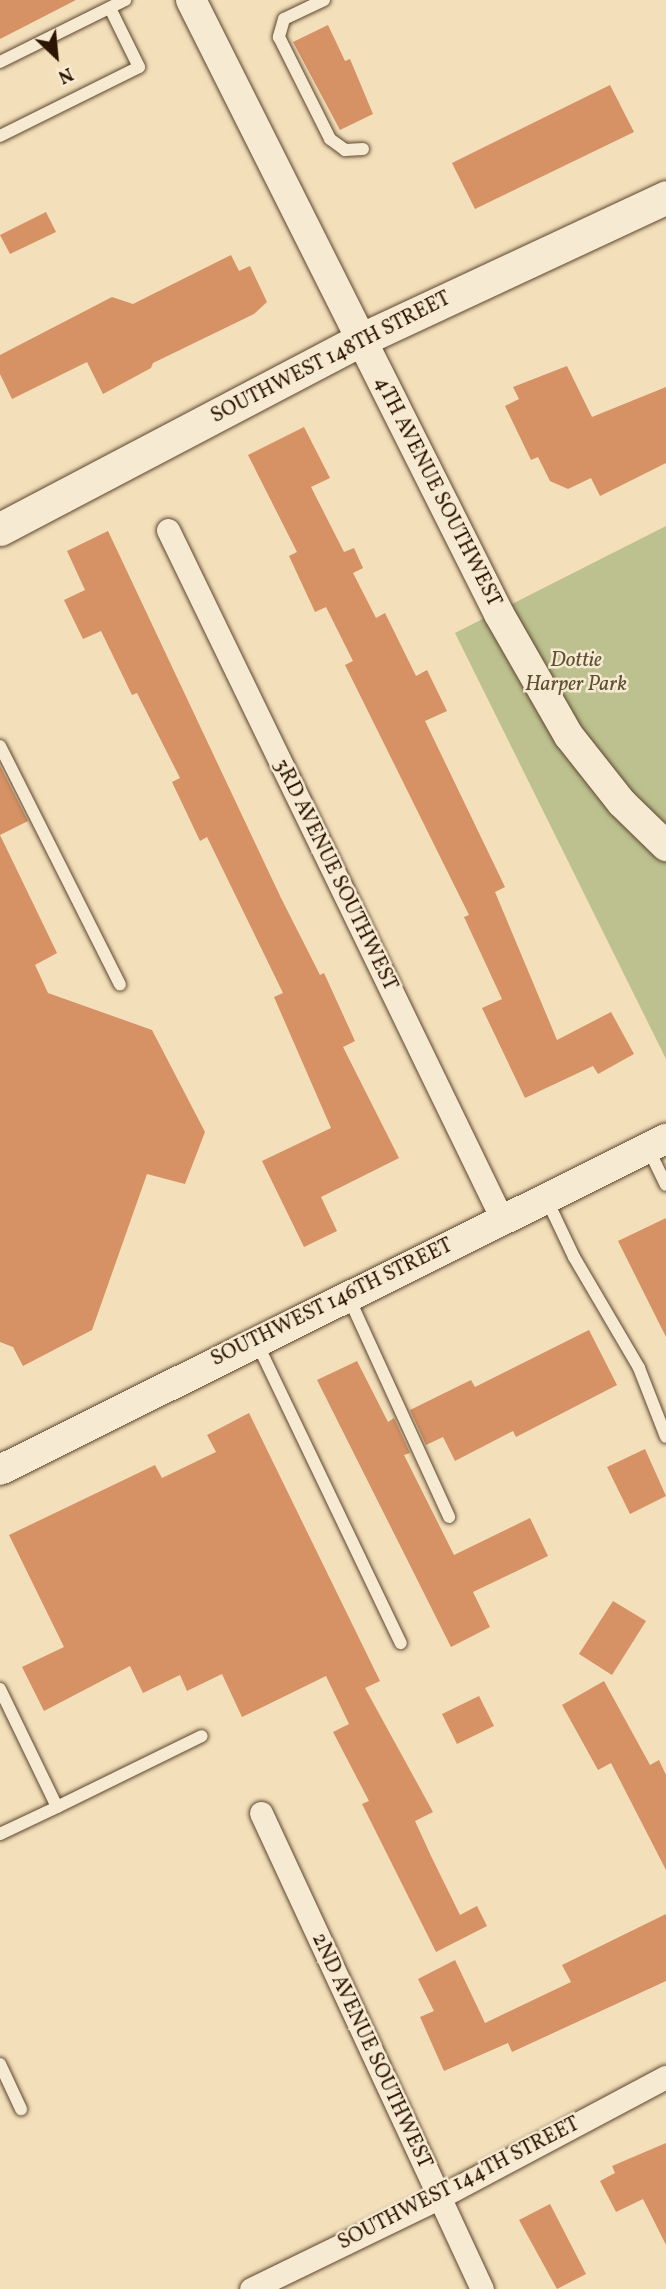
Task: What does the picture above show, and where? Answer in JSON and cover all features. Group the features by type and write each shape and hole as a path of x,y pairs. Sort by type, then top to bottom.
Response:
{"main road":[{"name":"SOUTHWEST 148TH STREET","path":"0,529 360,340 666,197"}],"street":[{"name":"4TH AVENUE SOUTHWEST","path":"191,0 499,614 569,736 622,803 666,846"},
{"name":"3RD AVENUE SOUTHWEST","path":"168,530 502,1219"},
{"name":"SOUTHWEST 146TH STREET","path":"0,1470 255,1340 657,1143"},
{"name":"2ND AVENUE SOUTHWEST","path":"261,1812 482,2289"},
{"name":"SOUTHWEST 144TH STREET","path":"251,2289 438,2198 666,2077"}],"lane":[{"path":"0,62 125,0"},
{"path":"324,0 284,19 279,37 330,139 345,150 363,149"},
{"path":"0,136 139,67 110,8"},
{"path":"0,746 120,985"},
{"path":"657,1143 666,1185"},
{"path":"546,1198 574,1257 639,1368 666,1437"},
{"path":"347,1296 449,1517"},
{"path":"255,1340 401,1643"},
{"path":"0,1689 57,1807"},
{"path":"0,1834 202,1736"},
{"path":"0,2064 21,2109"}],"green space":[{"name":"Dottie Harper Park","path":"666,526 666,1059 455,633"}],"building":[{"path":"0,0 76,0 0,39"},
{"path":"328,25 345,61 350,59 373,114 340,130 293,42"},
{"path":"610,85 634,132 475,209 452,163"},
{"path":"46,212 56,232 10,254 0,235"},
{"path":"231,255 239,271 250,266 267,302 254,314 153,363 151,368 103,394 87,362 12,399 0,374 0,355 112,297 133,304"},
{"path":"567,366 592,417 666,387 666,463 600,496 591,478 568,489 550,481 538,457 531,460 505,406 519,399 513,387"},
{"path":"304,427 330,478 311,487 344,552 354,548 363,568 353,573 376,618 385,613 416,676 427,670 447,711 425,721 505,887 495,892 557,1040 611,1012 634,1054 598,1074 593,1066 525,1098 482,1008 502,999 464,917 469,915 345,665 353,661 326,607 315,612 289,556 297,552 248,455"},
{"path":"108,531 281,898 320,975 324,973 355,1041 343,1047 399,1158 321,1197 337,1231 304,1247 262,1161 331,1128 274,997 283,993 207,837 200,841 172,782 180,778 137,693 132,695 101,631 83,639 64,600 85,590 67,551"},
{"path":"0,766 28,821 0,835"},
{"path":"0,835 57,953 35,965 48,993 152,1030 205,1132 185,1184 147,1174 92,1330 23,1366 13,1347 0,1342"},
{"path":"666,1218 666,1337 618,1241"},
{"path":"589,1330 617,1385 516,1437 513,1431 455,1461 443,1437 426,1445 410,1410 471,1380 475,1387"},
{"path":"357,1361 388,1422 394,1418 410,1453 404,1455 454,1555 530,1518 548,1556 473,1592 490,1627 451,1647 317,1380"},
{"path":"249,1413 380,1681 365,1688 433,1812 415,1821 431,1856 460,1915 477,1906 487,1926 436,1952 362,1804 369,1801 333,1732 349,1724 326,1676 242,1717 222,1674 187,1691 180,1675 143,1693 130,1666 44,1711 22,1667 64,1647 9,1535 155,1465 162,1478 216,1452 207,1435"},
{"path":"645,1449 666,1496 630,1514 607,1467"},
{"path":"613,1601 646,1621 612,1675 579,1654"},
{"path":"604,1681 650,1765 659,1760 666,1775 666,1870 611,1763 598,1770 562,1705"},
{"path":"479,1696 494,1726 457,1744 442,1714"},
{"path":"666,1914 666,1981 512,2052 508,2043 444,2071 420,2017 434,2011 418,1979 455,1960 485,2023 571,1982 562,1965"},
{"path":"666,2143 666,2245 643,2199 616,2212 600,2181 615,2173 612,2166"},
{"path":"550,2204 586,2274 557,2289 519,2220"}]}
